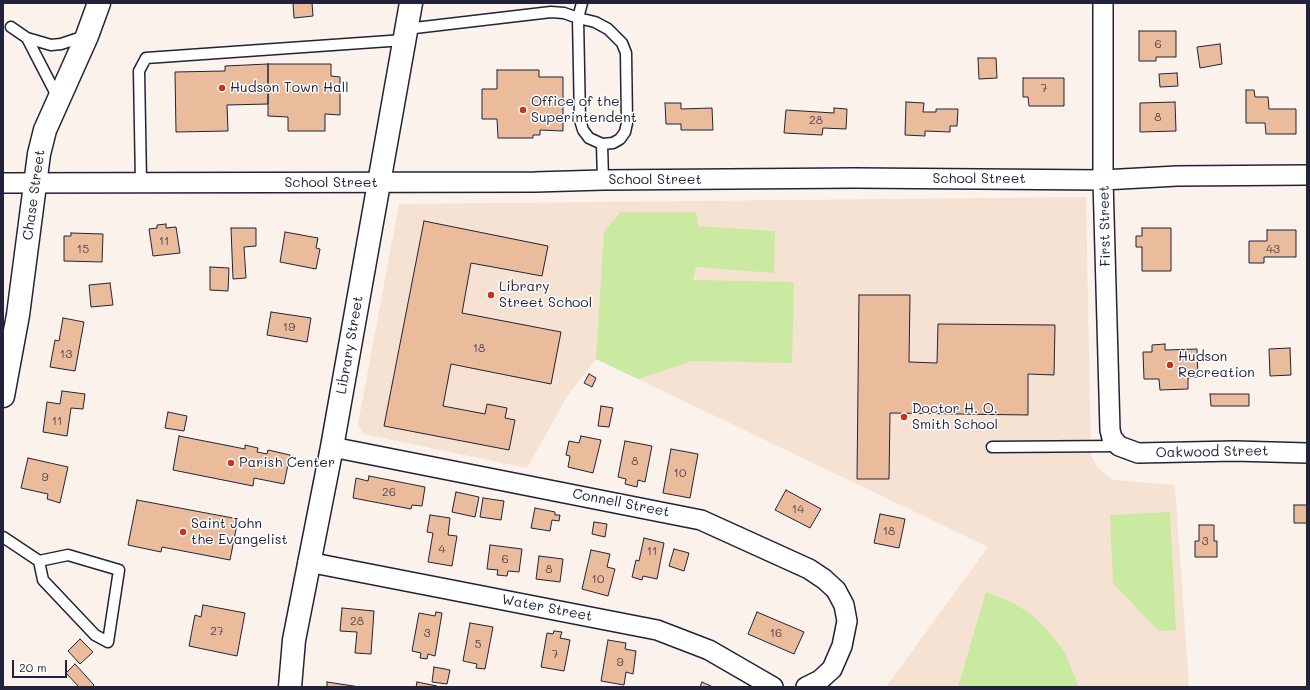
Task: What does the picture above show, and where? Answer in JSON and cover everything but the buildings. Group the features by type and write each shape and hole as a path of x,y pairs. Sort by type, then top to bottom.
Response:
{"street":[{"name":"Chase Street","path":"3,396 18,315 39,154 45,130 87,36 99,3"},
{"name":"Library Street","path":"290,687 294,640 308,562 332,447 411,3"},
{"name":"First Street","path":"1103,3 1104,180 1110,430 1112,438 1119,446"},
{"name":"School Street","path":"3,183 536,182 863,178 1104,180 1176,176 1307,175"},
{"name":"Oakwood Street","path":"1119,446 1138,453 1235,451 1307,453"},
{"name":"Connell Street","path":"332,447 686,516 716,525 809,569 832,586 844,605 847,621 842,646 832,668 820,680 806,687"},
{"name":"Water Street","path":"308,562 657,630 709,650 773,687"}],"lane":[{"path":"141,182 139,71 146,58 405,34 551,12 564,13 578,18 596,22 608,29 622,43 626,53 627,123 625,132 620,139 613,143 602,144 589,138 583,130 580,120 578,18 582,3"},
{"path":"11,27 27,38 51,45 61,44 87,36"},
{"path":"27,38 58,98"},
{"path":"602,144 603,180"},
{"path":"992,447 1119,446"},
{"path":"3,537 38,561 44,580 95,635 108,642 119,570 68,555 38,561"}],"shaded area":[{"name":"Doctor H. O. Smith School","path":"1086,197 1091,455 1098,468 1114,480 1175,485 1189,687 886,687 988,547 596,359 568,395 527,468 363,434 358,424 399,204"}],"green space":[{"path":"621,212 696,212 698,226 775,231 774,273 696,267 693,280 794,282 792,363 692,361 638,379 596,359 604,232"},
{"path":"1170,512 1176,630 1158,631 1113,583 1110,515"},
{"path":"986,592 1014,603 1033,616 1050,633 1064,651 1079,687 958,687"}],"place":[{"name":"Hudson Town Hall","path":"222,88"},
{"name":"Office of the Superintendent","path":"523,110"},
{"name":"Library Street School","path":"491,295"},
{"name":"Hudson Recreation","path":"1170,365"},
{"name":"Doctor H. O. Smith School","path":"904,417"},
{"name":"Parish Center","path":"231,463"},
{"name":"Saint John the Evangelist","path":"183,532"}]}
